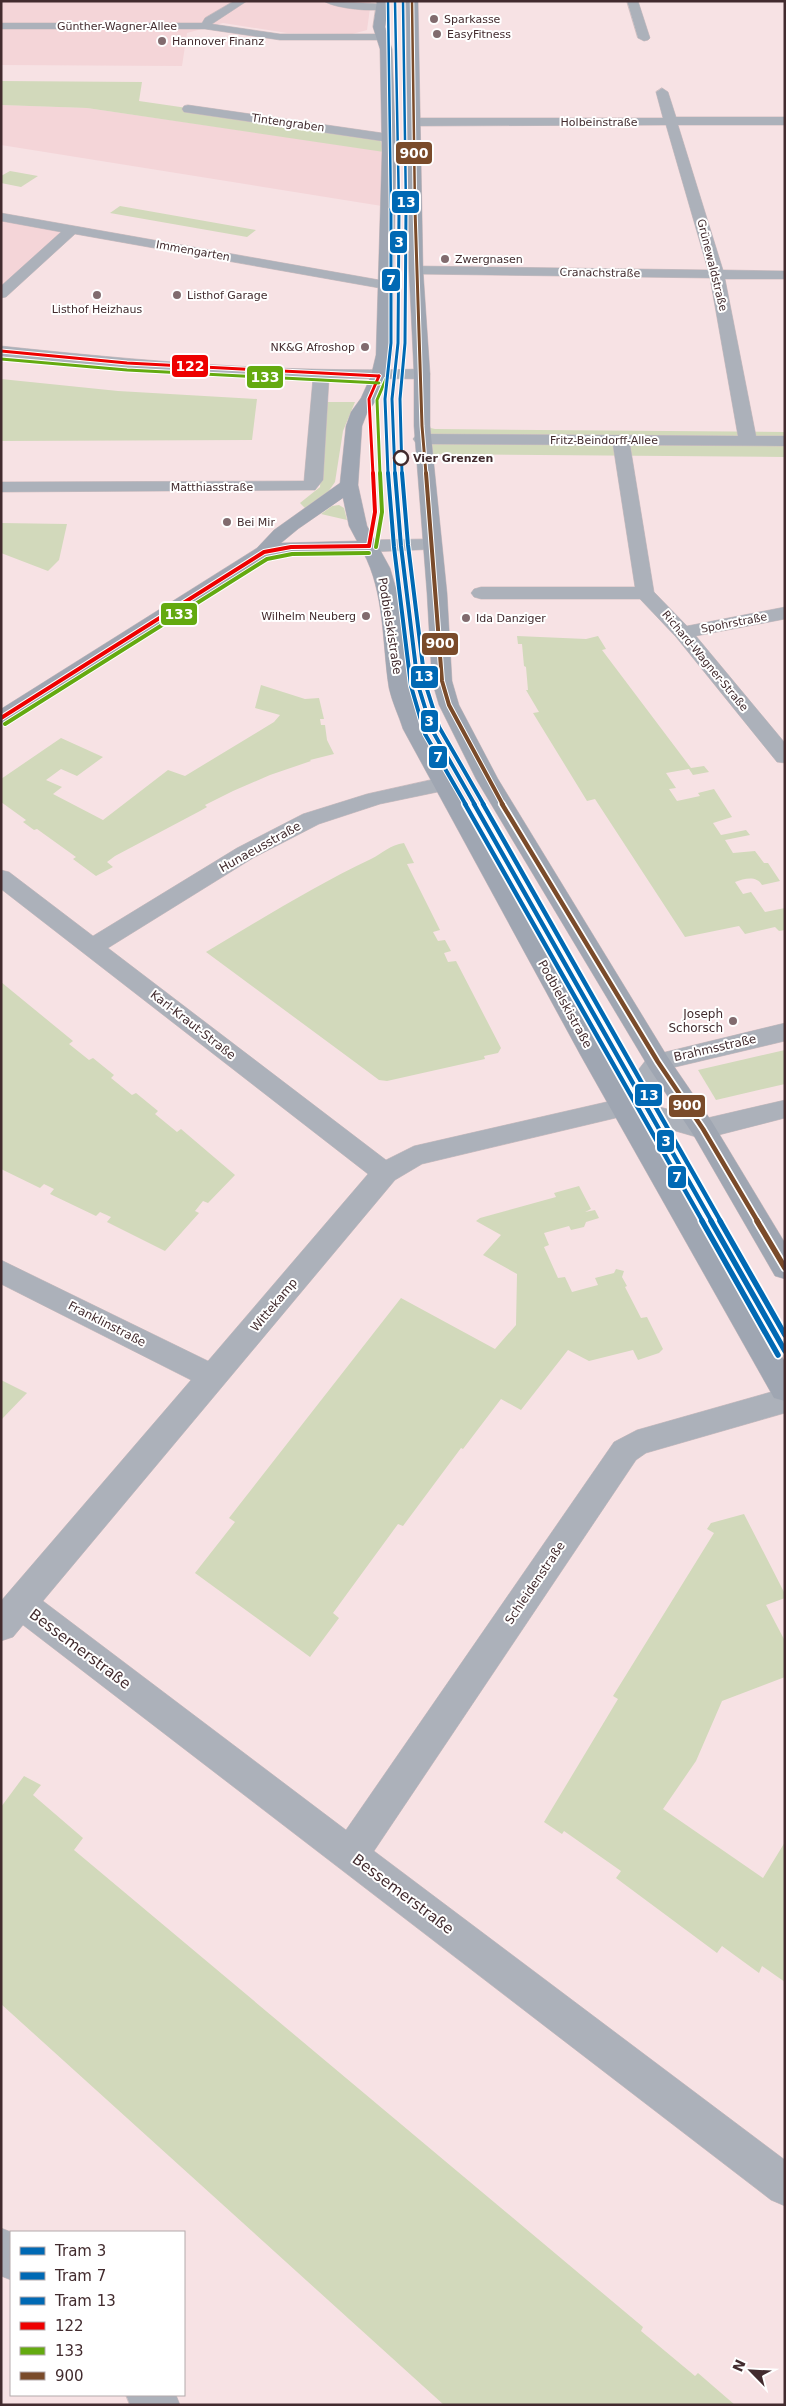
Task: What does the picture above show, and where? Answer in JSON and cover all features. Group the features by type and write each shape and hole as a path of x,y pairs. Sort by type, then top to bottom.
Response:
{"main road":[{"name":"Podbielskistraße","path":"412,1 398,37 386,49 389,138 384,355 379,376 369,399 359,412 354,426 351,447 350,485 358,526 380,568 388,592 400,691 414,729 444,784 624,1107 785,1389"},
{"name":"Podbielskistraße","path":"383,4 379,23 398,37 414,122 416,270 422,374 422,439 442,681 449,705 487,779 658,1062 703,1129 785,1268"},
{"path":"264,552 269,544 281,533 350,485"},
{"path":"1,718 264,552 291,547 369,546"}],"street":[{"path":"205,26 209,20 242,1"},
{"path":"329,1 362,6 383,4"},
{"path":"632,1 644,38"},
{"name":"Günther-Wagner-Allee","path":"1,26 205,26 280,37 398,37"},
{"name":"Günther-Wagner-Allee","path":"1,30 233,30"},
{"name":"Grünewaldstraße","path":"662,92 717,274 748,441"},
{"name":"Tintengraben","path":"188,109 389,138"},
{"name":"Holbeinstraße","path":"414,122 785,121"},
{"name":"Immengarten","path":"1,217 385,285"},
{"path":"1,294 72,230"},
{"name":"Cranachstraße","path":"416,270 785,275"},
{"path":"1,351 127,363 322,374 379,376 422,374"},
{"name":"Matthiasstraße","path":"1,487 309,486 314,480 322,374"},
{"name":"Fritz-Beindorff-Allee","path":"422,439 785,441"},
{"path":"481,593 645,594 621,441"},
{"path":"369,546 432,545"},
{"name":"Richard-Wagner-Straße","path":"645,594 683,633 785,757"},
{"name":"Spohrstraße","path":"683,633 785,613"},
{"name":"Hunaeusstraße","path":"92,946 245,853 311,819 375,799 444,784"},
{"name":"Karl-Kraut-Straße","path":"1,877 385,1173"},
{"name":"Brahmsstraße","path":"624,1107 658,1062 785,1032"},
{"path":"624,1107 703,1129 785,1110"},
{"name":"Wittekamp","path":"10,1615 385,1173 414,1156 624,1107"},
{"name":"Franklinstraße","path":"1,1270 212,1377"},
{"name":"Schleidenstraße","path":"351,1854 625,1451 637,1443 785,1400"},
{"name":"Bessemerstraße","path":"10,1615 351,1854 785,2186"},
{"path":"1,2249 10,2258"},
{"path":"149,2396 158,2405"}],"shaded area":[{"path":"1,1 371,1 367,30 352,34 287,33 223,23 187,33 182,66 1,65"},
{"path":"1,105 87,108 389,152 388,207 1,145"},
{"path":"1,217 72,230 1,294"}],"green space":[{"path":"1,81 142,82 139,101 379,136 384,152 87,108 1,105"},
{"path":"10,171 38,176 21,187 1,183 1,176"},
{"path":"120,206 256,230 247,237 110,213"},
{"path":"1,379 118,391 257,399 252,440 1,441"},
{"path":"326,402 355,402 343,431 335,482 326,495 306,509 300,503 320,487"},
{"path":"422,426 435,429 785,432 785,457 423,454"},
{"path":"339,505 344,508 347,520 321,514 332,506"},
{"path":"1,523 67,524 59,560 48,571 1,553"},
{"path":"517,636 586,639 598,636 606,649 602,650 691,768 704,766 709,772 693,775 689,769 666,773 676,788 669,789 677,801 700,796 698,793 714,789 732,817 713,823 721,835 746,830 750,835 725,840 733,853 755,851 764,863 768,863 780,881 762,885 753,879 735,882 743,894 751,892 765,912 785,908 785,930 779,931 775,927 745,934 739,926 685,937 595,799 587,801 533,713 539,712 526,690 528,690 526,667 524,666 522,644 518,644"},
{"path":"261,685 305,699 319,698 324,719 320,719 321,725 325,725 327,740 334,754 310,760 270,775 205,805 207,807 115,856 107,862 113,867 96,876 73,859 76,857 37,829 34,830 23,822 26,820 1,802 1,779 61,738 103,757 77,776 61,769 46,780 62,787 53,794 103,820 168,770 185,776 274,722 280,715 255,708"},
{"path":"404,843 414,863 407,864 440,930 433,932 438,941 445,940 451,951 444,953 448,962 456,961 501,1048 498,1053 484,1056 485,1059 387,1081 379,1080 206,952 308,892 391,847"},
{"path":"1,982 73,1041 69,1044 89,1060 93,1058 114,1075 111,1078 132,1095 136,1093 158,1111 155,1114 177,1132 181,1129 235,1175 208,1203 203,1201 195,1211 199,1213 165,1251 107,1222 111,1217 100,1212 96,1216 50,1194 54,1189 44,1184 40,1188 1,1169"},
{"path":"785,1050 785,1084 716,1100 698,1070"},
{"path":"579,1186 591,1209 585,1212 595,1210 599,1218 586,1222 584,1227 571,1230 569,1226 544,1233 549,1245 544,1247 558,1278 565,1277 572,1292 598,1285 595,1278 614,1273 616,1269 624,1271 622,1277 627,1286 625,1287 641,1318 647,1317 663,1349 659,1353 638,1360 633,1350 589,1361 568,1350 521,1410 501,1399 463,1449 461,1448 403,1526 398,1524 333,1613 339,1618 310,1657 195,1573 235,1522 229,1518 401,1298 495,1349 516,1325 517,1274 483,1255 501,1235 476,1221 480,1218 556,1197 554,1193"},
{"path":"1,1380 27,1393 1,1420"},
{"path":"744,1514 785,1594 785,1598 766,1605 785,1641 785,1677 722,1701 696,1761 663,1809 763,1878 785,1842 785,1982 762,1966 759,1973 722,1946 717,1953 616,1878 621,1871 564,1831 562,1834 544,1822 618,1699 613,1696 714,1533 707,1529 711,1523"},
{"path":"24,1776 41,1785 33,1795 83,1838 74,1850 643,2327 641,2331 695,2376 698,2373 735,2405 444,2405 1,2004 1,1807"}],"tram line":[{"name":"7","path":"388,1 391,154 391,343 385,399 387,457 394,547 411,686 425,734 778,1355"},
{"name":"3","path":"395,1 399,154 398,343 392,399 394,457 401,546 418,685 432,730 785,1351"},
{"name":"13","path":"403,1 406,154 405,343 400,399 401,457 408,545 425,683 439,727 785,1335"}],"transit line":[{"name":"900","path":"412,1 416,270 422,374 422,426 437,593 442,681 449,705 487,779 658,1062 703,1129 785,1268"},
{"name":"122","path":"1,351 127,363 379,376"},
{"name":"133","path":"1,359 127,370 379,383"},
{"name":"122","path":"369,546 375,512 369,399 379,376"},
{"name":"133","path":"376,547 382,512 377,400 386,379"},
{"name":"122","path":"1,718 264,552 291,547 369,546"},
{"name":"133","path":"5,724 267,559 292,554 369,553"}],"place":[{"name":"Sparkasse","path":"434,19"},
{"name":"EasyFitness","path":"437,34"},
{"name":"Hannover Finanz","path":"162,41"},
{"name":"Zwergnasen","path":"445,259"},
{"name":"Listhof Heizhaus","path":"97,295"},
{"name":"Listhof Garage","path":"177,295"},
{"name":"NK&G Afroshop","path":"365,347"},
{"name":"Vier Grenzen","path":"401,458"},
{"name":"Bei Mir","path":"227,522"},
{"name":"Wilhelm Neuberg","path":"366,616"},
{"name":"Ida Danziger","path":"466,618"},
{"name":"Joseph Schorsch","path":"733,1021"}]}
